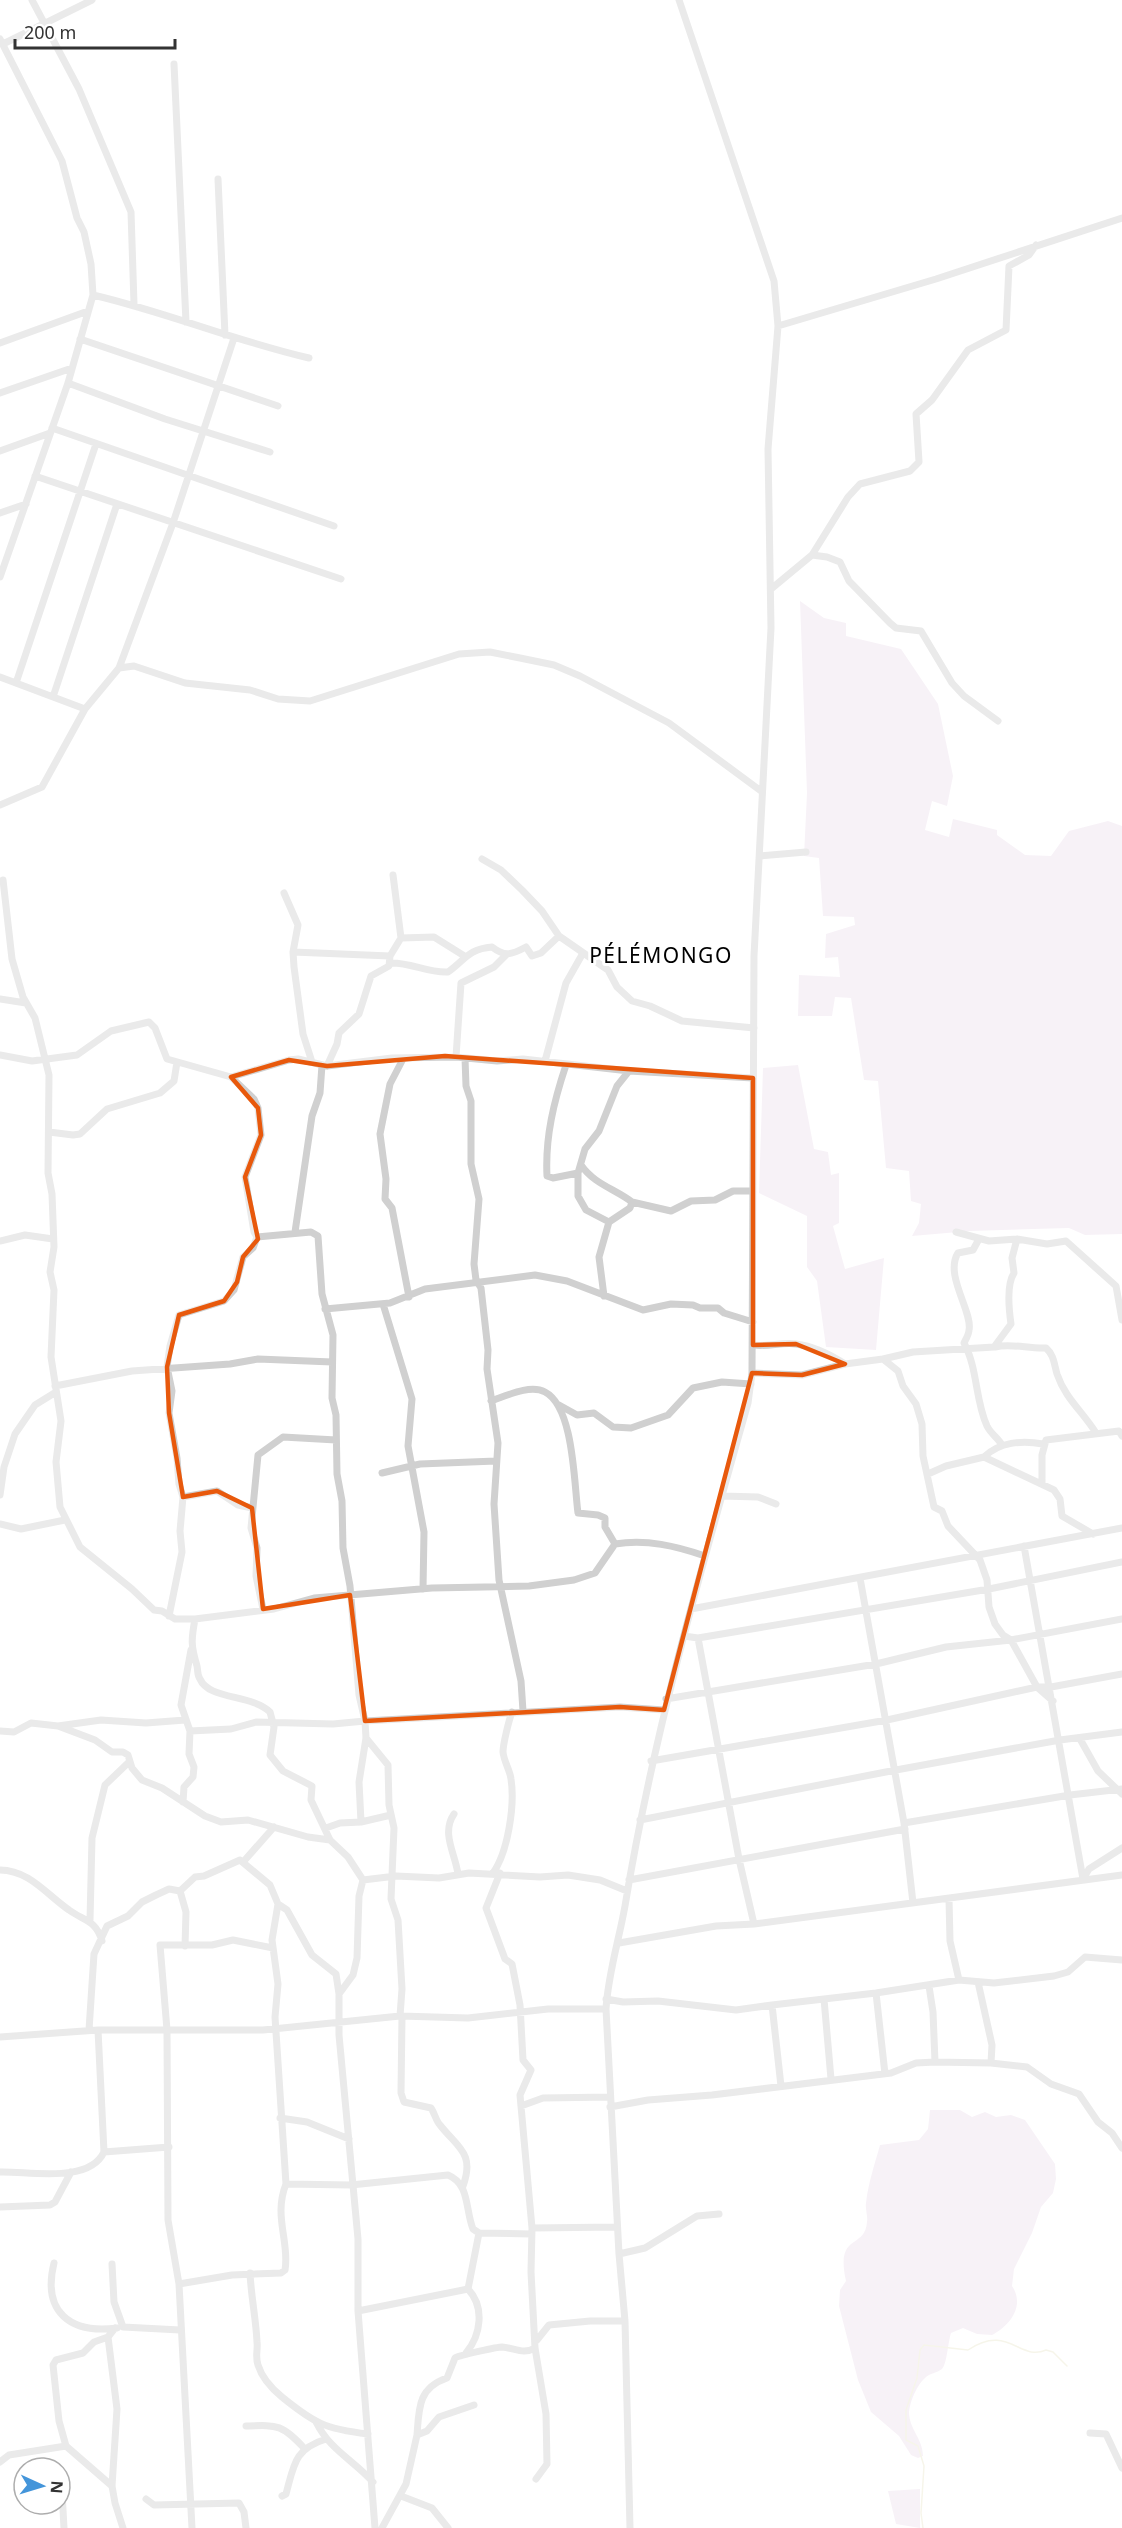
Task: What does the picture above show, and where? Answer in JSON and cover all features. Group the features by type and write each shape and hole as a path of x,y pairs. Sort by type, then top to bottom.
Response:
{"street":[{"path":"32,0 79,89 131,212 134,304"},
{"path":"630,2528 625,2321 617,2227 606,1999 619,1943 651,1761 751,1384 754,957 771,589 768,449 778,326 774,281 679,0"},
{"path":"0,577 68,383 93,295 91,264 84,232 77,218 62,161 2,41 44,25 89,1"},
{"path":"174,64 186,322"},
{"path":"218,179 225,335"},
{"path":"778,326 936,279 1122,218"},
{"path":"771,589 812,555 848,497 860,483 910,471 919,462 916,414 932,400 969,350 1006,330 1009,266 1029,255 1036,245"},
{"path":"93,295 134,304 234,338 309,358"},
{"path":"0,343 88,312"},
{"path":"0,805 42,786 85,710 119,668 173,523 201,430 234,338"},
{"path":"80,339 278,406"},
{"path":"0,393 72,368"},
{"path":"68,383 270,452"},
{"path":"0,451 51,430 334,526"},
{"path":"16,683 96,444"},
{"path":"35,476 341,579"},
{"path":"0,513 26,504"},
{"path":"53,697 117,504"},
{"path":"812,555 828,557 840,562 849,581 896,628 921,631 952,683 964,696 998,721"},
{"path":"119,668 134,666 185,683 250,690 297,701 310,701 459,654 490,652 520,657 580,676 669,723 761,791"},
{"path":"0,677 85,710"},
{"path":"760,855 806,852"},
{"path":"482,859 493,864 510,878 542,911 559,936 583,954 603,965 617,987 638,1004 650,1006 682,1021 754,1028"},
{"path":"295,1233 312,1116 320,1093 325,1066 339,1033 359,1014 371,976 390,959 401,938 393,875"},
{"path":"3,880 8,941 26,1003 35,1017 46,1058 48,1173 52,1194 53,1239 50,1272 54,1290 51,1302 51,1357 61,1429 56,1462 60,1507 80,1547 154,1610 162,1611 169,1616 195,1620 274,1609 314,1598 423,1589 529,1586 590,1576 615,1544 651,1542 705,1556"},
{"path":"284,893 298,926 293,952 303,1034 312,1062"},
{"path":"293,952 390,959 422,970 448,972 461,958 478,948 492,947 506,955 511,955 526,947 532,956 541,953 559,936"},
{"path":"401,938 434,937 466,957"},
{"path":"0,939 8,941"},
{"path":"545,1061 566,983 583,954"},
{"path":"456,1057 461,983 494,967 506,955"},
{"path":"0,999 26,1003"},
{"path":"0,1054 32,1061 77,1055 111,1031 149,1022 155,1028 164,1057 231,1077 254,1100 258,1108 261,1135 245,1177 254,1232 257,1237"},
{"path":"231,1077 289,1060 312,1062 325,1066 456,1057 545,1061 629,1071 753,1078"},
{"path":"465,1058 466,1086 471,1101 471,1164 479,1199 474,1264 488,1350 491,1401 498,1443 494,1504 500,1586 516,1654 523,1711"},
{"path":"403,1059 390,1084 380,1143 386,1179 385,1198 392,1208 409,1297"},
{"path":"49,1132 74,1136 80,1134 107,1109 160,1093 174,1081 177,1062"},
{"path":"566,1065 552,1111 546,1154 546,1176 553,1178 578,1173"},
{"path":"609,1222 586,1210 578,1196 578,1173 585,1149 599,1131 617,1086 629,1071"},
{"path":"581,1165 586,1173 607,1189 632,1202 671,1211 691,1201 716,1200 733,1191 753,1191"},
{"path":"604,1296 599,1257 609,1222 623,1214 632,1202"},
{"path":"956,1232 979,1239 1017,1239 1047,1244 1061,1240 1070,1243 1096,1271 1112,1282 1121,1295 1122,1320"},
{"path":"257,1237 295,1233 317,1234 325,1309 333,1335 332,1362 343,1548 350,1595 359,1695 365,1721 366,1738 359,1782 361,1822"},
{"path":"0,1240 25,1234 53,1239"},
{"path":"169,1616 175,1576 181,1561 180,1531 183,1497 179,1484 169,1413 172,1391 167,1367 170,1346 179,1315 224,1301 234,1290 243,1257 253,1248 257,1237"},
{"path":"979,1239 973,1250 958,1253 955,1258 960,1299 968,1314 970,1329 964,1343 977,1378 987,1427 1002,1445"},
{"path":"994,1347 1011,1324 1008,1302 1011,1296 1010,1279 1014,1273 1012,1258 1017,1239"},
{"path":"325,1309 383,1304 409,1297 425,1289 520,1275 553,1276 643,1310 671,1304 693,1305 700,1308 718,1308 724,1313 753,1322"},
{"path":"383,1304 412,1400 408,1446 424,1532 423,1589"},
{"path":"753,1345 766,1347 796,1344 823,1352 845,1364"},
{"path":"752,1373 802,1375 845,1364 884,1359 913,1352 967,1350 1006,1345 1024,1349 1046,1348 1052,1353 1058,1376 1071,1404 1096,1433"},
{"path":"0,1495 4,1467 15,1434 35,1405 55,1389 111,1374 167,1367 209,1366 274,1357 332,1362"},
{"path":"884,1359 898,1371 903,1386 916,1404 922,1424 922,1449 934,1507 942,1511 948,1526 980,1560 988,1589 989,1607 995,1624 1003,1635 1011,1640 1037,1687 1053,1701"},
{"path":"491,1401 520,1392 538,1390 546,1392 559,1405 577,1415 594,1413 613,1427 625,1429 668,1415 693,1388 722,1382 751,1384"},
{"path":"559,1405 574,1460 578,1514 598,1515 605,1518 605,1527 615,1544"},
{"path":"1042,1484 1043,1444 1046,1440 1119,1431 1122,1436"},
{"path":"263,1609 256,1576 257,1548 252,1532 252,1508 257,1488 258,1455 263,1449 283,1437 336,1440"},
{"path":"928,1474 946,1466 984,1457 992,1449 1002,1445 1024,1442 1043,1444"},
{"path":"984,1457 1053,1490 1060,1499 1062,1516 1093,1534"},
{"path":"382,1473 431,1463 461,1464 496,1461"},
{"path":"183,1497 217,1491 238,1505 252,1508"},
{"path":"722,1496 758,1497 776,1504"},
{"path":"0,1524 21,1529 65,1521"},
{"path":"690,1609 1122,1528"},
{"path":"1024,1546 1051,1687 1083,1880"},
{"path":"684,1636 698,1638 988,1589 1122,1562"},
{"path":"860,1578 896,1770 913,1903"},
{"path":"666,1699 709,1694 876,1664 946,1647 1011,1640 1122,1619"},
{"path":"183,1802 184,1787 193,1777 194,1767 189,1754 190,1731 181,1706 195,1620"},
{"path":"698,1638 739,1859 754,1924"},
{"path":"191,1650 200,1682 206,1687 216,1694 233,1695 259,1704 270,1712 273,1721 270,1755 283,1771 312,1786 311,1800 330,1840 348,1857 363,1880 359,1896 355,1968 339,1994"},
{"path":"651,1761 887,1720 1037,1687 1051,1687 1122,1674"},
{"path":"190,1731 231,1729 246,1723 273,1721 333,1725 523,1711 644,1707 664,1710"},
{"path":"512,1712 503,1756 511,1779 510,1820 504,1851 486,1908 505,1959 512,1964 523,2060 531,2070 521,2086 521,2106 532,2231 536,2345 546,2414 547,2464 536,2479"},
{"path":"0,1731 14,1732 31,1724 58,1726 101,1720 146,1723 185,1720"},
{"path":"58,1726 95,1740 112,1752 123,1752 128,1755 129,1762 142,1780 162,1788 198,1812 221,1822 248,1820 308,1837 330,1840"},
{"path":"640,1820 1060,1740 1122,1732"},
{"path":"366,1738 388,1765 390,1815 394,1828 391,1899 399,1934 402,1989 401,2093 404,2102 431,2108 440,2125 462,2149 468,2166 463,2187 470,2222 478,2233 468,2289 480,2321 473,2345 466,2353 455,2358 447,2378 428,2387 420,2405 417,2435 406,2484 382,2528"},
{"path":"1080,1739 1098,1771 1120,1791"},
{"path":"102,1941 90,1920 92,1839 105,1785 129,1762"},
{"path":"629,1880 1070,1795 1120,1791"},
{"path":"454,1814 449,1821 447,1833 458,1874"},
{"path":"326,1828 339,1823 361,1822 390,1815"},
{"path":"244,1861 274,1827"},
{"path":"1083,1880 1089,1869 1122,1848"},
{"path":"179,2284 250,2273 281,2273 285,2270 281,2196 286,2184 280,2118 275,2007 278,1984 273,1948 278,1904 270,1885 240,1860 204,1876 195,1877 180,1891"},
{"path":"0,1870 11,1871 30,1880 46,1889 70,1911 90,1920"},
{"path":"363,1880 391,1877 440,1878 458,1874 496,1873 519,1877 583,1875 627,1891"},
{"path":"619,1943 716,1926 754,1924 1122,1875"},
{"path":"89,2030 94,1954 107,1926 128,1917 142,1902 169,1889 180,1891"},
{"path":"180,1891 186,1912 185,1946"},
{"path":"949,1899 950,1941 959,1980"},
{"path":"278,1904 287,1910 312,1955 336,1974 339,1994 342,2085 358,2240 358,2311 375,2528"},
{"path":"192,2528 179,2284 175,2250 168,2230 167,2030 160,1945 212,1945 233,1940 273,1948"},
{"path":"606,1999 623,2002 658,2001 736,2010 929,1986 959,1980 994,1983 1054,1976 1068,1972 1085,1957 1122,1960"},
{"path":"978,1982 992,2045 991,2063"},
{"path":"929,1986 933,2012 935,2062"},
{"path":"876,1993 885,2074"},
{"path":"824,1999 831,2079"},
{"path":"772,2005 781,2086"},
{"path":"0,2037 89,2030 262,2030 401,2016 468,2018 548,2009 606,2009"},
{"path":"0,2172 55,2175 98,2162 104,2152 98,2030"},
{"path":"610,2107 648,2100 712,2095 885,2074 916,2063 991,2063 1027,2067 1051,2084 1079,2094 1098,2122 1112,2133 1122,2148"},
{"path":"521,2106 543,2098 610,2097"},
{"path":"280,2118 307,2122 349,2139"},
{"path":"104,2152 169,2147"},
{"path":"0,2207 50,2205 55,2202 70,2172"},
{"path":"286,2184 351,2185 438,2174 457,2179 463,2187"},
{"path":"619,2254 651,2245 697,2217 719,2214"},
{"path":"478,2233 617,2227"},
{"path":"54,2263 50,2290 56,2308 79,2327 95,2331 119,2328 180,2330"},
{"path":"112,2264 114,2302 119,2328"},
{"path":"250,2273 258,2368 272,2390 301,2415 316,2422 332,2428 368,2434"},
{"path":"358,2311 468,2289"},
{"path":"466,2353 480,2353 500,2347 525,2352 536,2345 541,2332 549,2325 590,2321 625,2321"},
{"path":"112,2486 66,2446 59,2421 54,2365 56,2360 83,2353 94,2342 108,2337 119,2328"},
{"path":"108,2337 117,2409 112,2486 114,2503 123,2528"},
{"path":"417,2435 427,2431 439,2417 474,2405"},
{"path":"316,2422 330,2445 357,2465 373,2482"},
{"path":"246,2426 275,2425 284,2428 304,2448"},
{"path":"1090,2433 1106,2434 1122,2468"},
{"path":"282,2496 286,2494 292,2468 304,2448 326,2439"},
{"path":"0,2462 9,2455 66,2446"},
{"path":"401,2496 432,2508 448,2528"},
{"path":"146,2499 154,2505 239,2503 244,2512 246,2528"}],"highlighted area":[{"path":"445,1056 753,1078 753,1345 796,1344 845,1364 802,1375 752,1373 664,1710 620,1707 365,1721 350,1595 263,1609 252,1508 217,1491 183,1497 169,1413 167,1367 179,1315 224,1301 237,1282 243,1257 258,1239 245,1177 261,1135 258,1108 231,1077 289,1060 327,1066"}],"shaded area":[{"path":"800,601 824,618 846,623 846,636 901,649 938,704 953,776 947,806 932,801 925,830 949,837 953,819 997,830 997,835 1025,855 1051,856 1069,831 1108,821 1122,826 1122,1234 1085,1235 1069,1228 970,1231 912,1236 919,1223 921,1204 911,1201 909,1171 886,1168 878,1081 864,1080 851,998 835,997 832,1016 798,1016 799,975 840,977 838,957 825,958 826,934 855,925 854,917 823,916 819,858 804,856 807,793"},
{"path":"798,1065 814,1149 828,1152 831,1175 839,1173 839,1223 833,1226 845,1269 884,1258 876,1350 826,1347 817,1281 807,1267 807,1216 759,1193 763,1068"},
{"path":"930,2110 960,2110 972,2117 985,2112 996,2117 1011,2115 1025,2120 1055,2164 1056,2179 1053,2193 1041,2207 1032,2233 1014,2269 1012,2286 1017,2300 1014,2314 1005,2326 992,2335 977,2334 963,2328 951,2333 944,2366 925,2378 914,2394 909,2412 911,2424 922,2450 923,2456 918,2458 911,2455 899,2436 871,2412 858,2380 839,2306 840,2290 846,2281 844,2255 847,2248 865,2231 867,2196 880,2145 919,2140 928,2129"},
{"path":"920,2489 920,2528 896,2524 888,2491"}],"waterway":[{"path":"923,2528 921,2513 924,2466 918,2446 906,2440 906,2410 917,2378 920,2350 924,2345 968,2350 993,2340 1003,2341 1028,2351 1053,2352 1067,2366"}],"district":[{"name":"PÉLÉMONGO","path":"661,956"}]}
